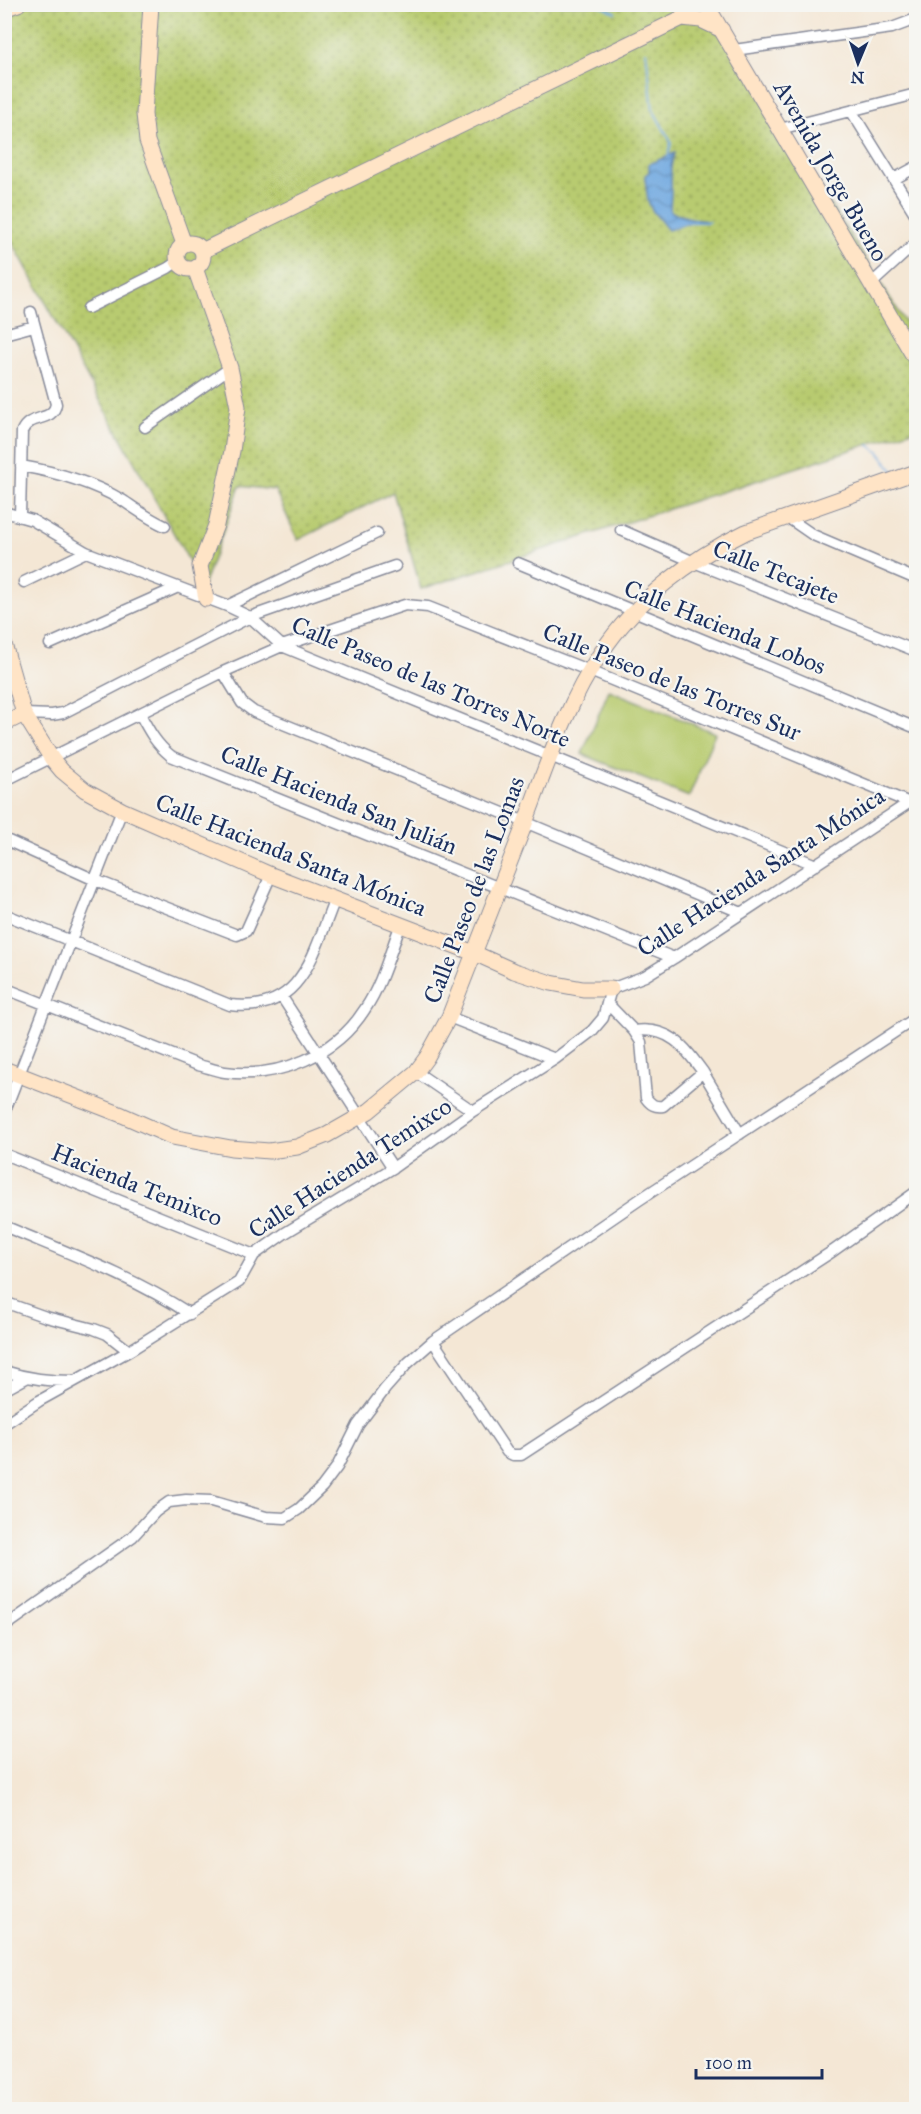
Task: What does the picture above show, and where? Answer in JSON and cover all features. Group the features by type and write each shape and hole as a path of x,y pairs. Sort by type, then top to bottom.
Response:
{"street":[{"path":"4,9 18,4"},
{"path":"151,4 144,114 147,141 184,244"},
{"name":"Avenida Jorge Bueno","path":"706,4 871,284 914,351"},
{"path":"202,250 682,18 701,20 722,30"},
{"path":"734,50 892,28 916,19"},
{"path":"780,129 916,94"},
{"path":"852,112 916,215"},
{"path":"894,179 916,167"},
{"path":"192,243 202,250 203,259 195,268 183,268 177,261 177,253 184,244 192,243"},
{"path":"871,284 916,243"},
{"path":"88,308 168,268 177,261"},
{"path":"195,268 230,368 238,407 232,451 216,525 200,566 206,599"},
{"path":"20,516 22,431 30,420 50,415 55,410 56,404 31,312"},
{"path":"4,334 34,326"},
{"path":"145,427 230,368"},
{"path":"21,466 83,482 120,499 149,519 165,526"},
{"name":"Calle Paseo de las Lomas","path":"4,1069 172,1137 231,1148 269,1150 297,1147 327,1135 369,1111 416,1072 449,1017 550,756 590,671 634,612 657,590 694,561 721,544 746,532 916,472"},
{"name":"Calle Paseo de las Torres Norte","path":"4,512 41,525 86,552 157,578 176,588 227,606 250,617 282,646 816,865"},
{"path":"787,517 813,535 916,579"},
{"name":"Calle Tecajete","path":"621,530 916,651"},
{"path":"227,606 377,533"},
{"path":"24,582 86,552"},
{"name":"Calle Hacienda Lobos","path":"518,563 916,728"},
{"path":"4,723 24,714 63,713 250,617 395,566"},
{"path":"50,644 176,588"},
{"name":"Calle Paseo de las Torres Sur","path":"282,646 405,605 428,607 913,800"},
{"name":"Calle Hacienda Santa Mónica","path":"4,644 24,714 52,759 62,771 85,790 122,810 271,875 474,953 514,971 551,983 583,988 610,996 674,958 913,800"},
{"path":"4,781 223,672 282,646"},
{"path":"223,672 242,703 254,712 742,913"},
{"name":"Calle Hacienda San Julián","path":"140,714 160,748 171,756 674,958"},
{"path":"4,1113 122,810"},
{"path":"4,839 94,880 237,934 246,931 271,875"},
{"path":"4,914 230,1005 247,1007 262,1005 282,997 299,981 335,899"},
{"path":"4,988 198,1065 225,1072 246,1073 271,1070 320,1054 332,1045 364,1011 374,995 400,924"},
{"path":"610,996 640,1042 646,1098 651,1104 656,1107 663,1106 703,1072"},
{"name":"Calle Hacienda Temixco","path":"4,1424 39,1401 129,1351 239,1282 254,1255 297,1225 393,1168 473,1111 555,1059 592,1031 603,1018 610,996"},
{"path":"282,997 393,1168"},
{"path":"449,1017 555,1059"},
{"path":"4,1628 132,1537 155,1512 169,1502 211,1501 266,1517 285,1518 299,1509 322,1487 337,1467 358,1425 385,1389 408,1363 433,1341 639,1200 916,1018"},
{"path":"634,1031 649,1029 668,1034 691,1054 740,1134"},
{"path":"416,1072 473,1111"},
{"name":"Hacienda Temixco","path":"4,1154 254,1255"},
{"path":"433,1341 507,1452 521,1455 833,1251 916,1192"},
{"path":"4,1226 131,1280 159,1294 190,1314"},
{"path":"4,1302 46,1317 107,1334 129,1351"},
{"path":"4,1371 45,1381 76,1380"},
{"path":"4,1390 26,1378"}],"green space":[{"path":"4,5 705,5 916,339 916,429 421,589 393,492 298,540 275,490 240,486 203,586 5,229"},
{"path":"609,690 715,733 689,797 582,754"}],"water":[{"path":"675,153 671,168 670,211 684,217 709,222 691,222 668,230 652,210 648,201 645,175 649,172 649,164"}],"waterway":[{"path":"598,4 615,12"},
{"path":"646,51 653,110 671,142 668,158"},
{"path":"688,222 709,222"},
{"path":"869,445 879,452 894,472"}]}
